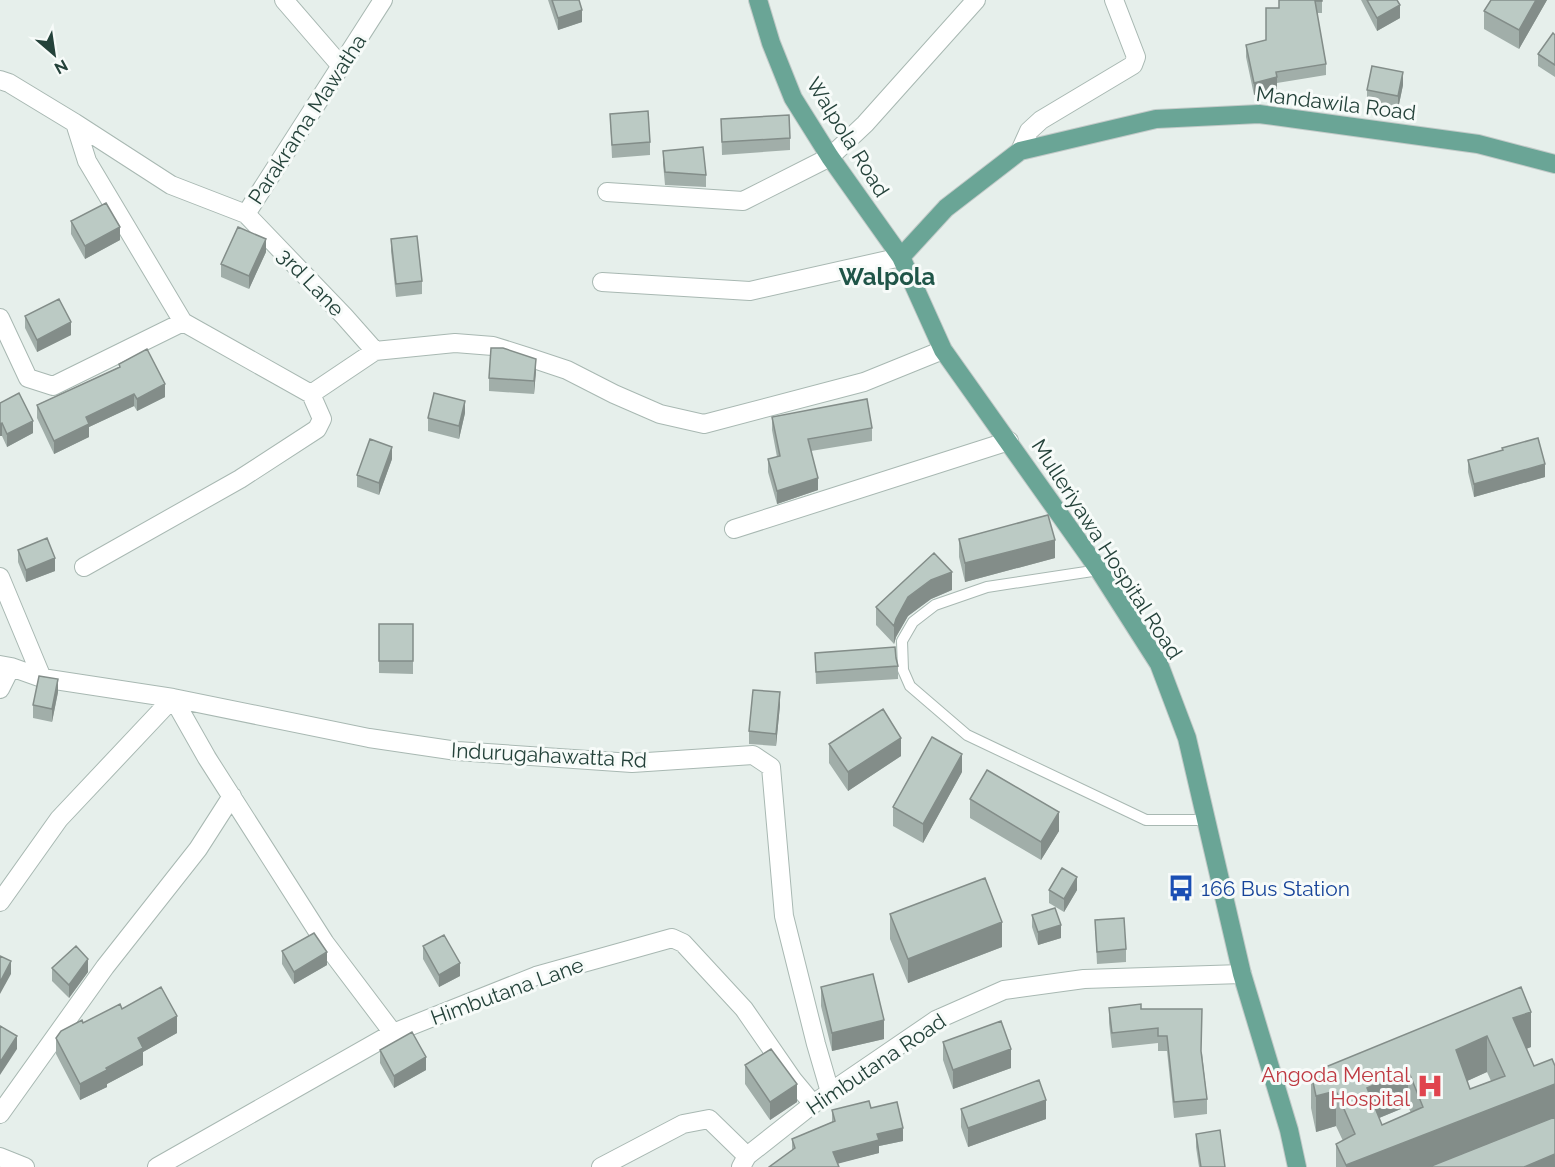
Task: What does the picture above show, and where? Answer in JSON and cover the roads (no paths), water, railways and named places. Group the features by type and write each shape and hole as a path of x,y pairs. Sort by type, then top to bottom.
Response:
{"main road":[{"name":"Walpola Road","path":"758,0 771,43 793,98 830,158 901,257"},
{"name":"Mandawila Road","path":"901,257 946,208 1020,151 1156,119 1259,114 1478,144 1555,164"},
{"name":"Mulleriyawa Hospital Road","path":"901,257 943,350 1099,570 1159,664 1188,738 1242,974 1289,1130 1297,1167"}],"street":[{"path":"284,0 341,66"},
{"name":"Parakrama Mawatha","path":"0,80 9,83 75,123 171,185 246,214 383,0"},
{"path":"607,192 743,201 830,158 865,124 976,0"},
{"path":"1020,151 1029,131 1041,120 1133,65 1136,57 1114,0"},
{"path":"75,123 87,161 183,322 311,394 322,419 318,429 240,479 84,567"},
{"name":"3rd Lane","path":"246,214 375,351"},
{"path":"602,282 750,291 901,257"},
{"path":"0,318 28,378 53,386 183,322"},
{"path":"311,394 375,351 455,343 493,346 567,370 660,414 704,424 864,382 943,350"},
{"path":"734,529 1009,441"},
{"path":"0,577 42,678"},
{"path":"0,690 6,666"},
{"name":"Indurugahawatta Rd","path":"6,666 42,678 173,698 369,738 457,751 632,763 753,755 771,767 784,916 830,1092"},
{"path":"0,902 59,819 173,698 207,758 325,943 393,1033"},
{"path":"0,1114 105,967 198,849 232,796"},
{"name":"Himbutana Lane","path":"157,1167 393,1033 536,976 672,938 683,943 744,1009 793,1080 813,1104"},
{"name":"Himbutana Road","path":"744,1161 813,1104 936,1020 1004,990 1084,979 1242,974"},
{"path":"601,1167 683,1124 709,1119 744,1161"},
{"path":"0,1157 25,1167"}],"lane":[{"path":"1099,570 987,587 935,605 914,621 903,642 903,669 910,686 967,735 1146,820 1206,820"}],"place":[{"name":"166 Bus Station","path":"1181,888"},
{"name":"Angoda Mental Hospital","path":"1430,1086"}],"district":[{"name":"Walpola","path":"887,276"}]}
